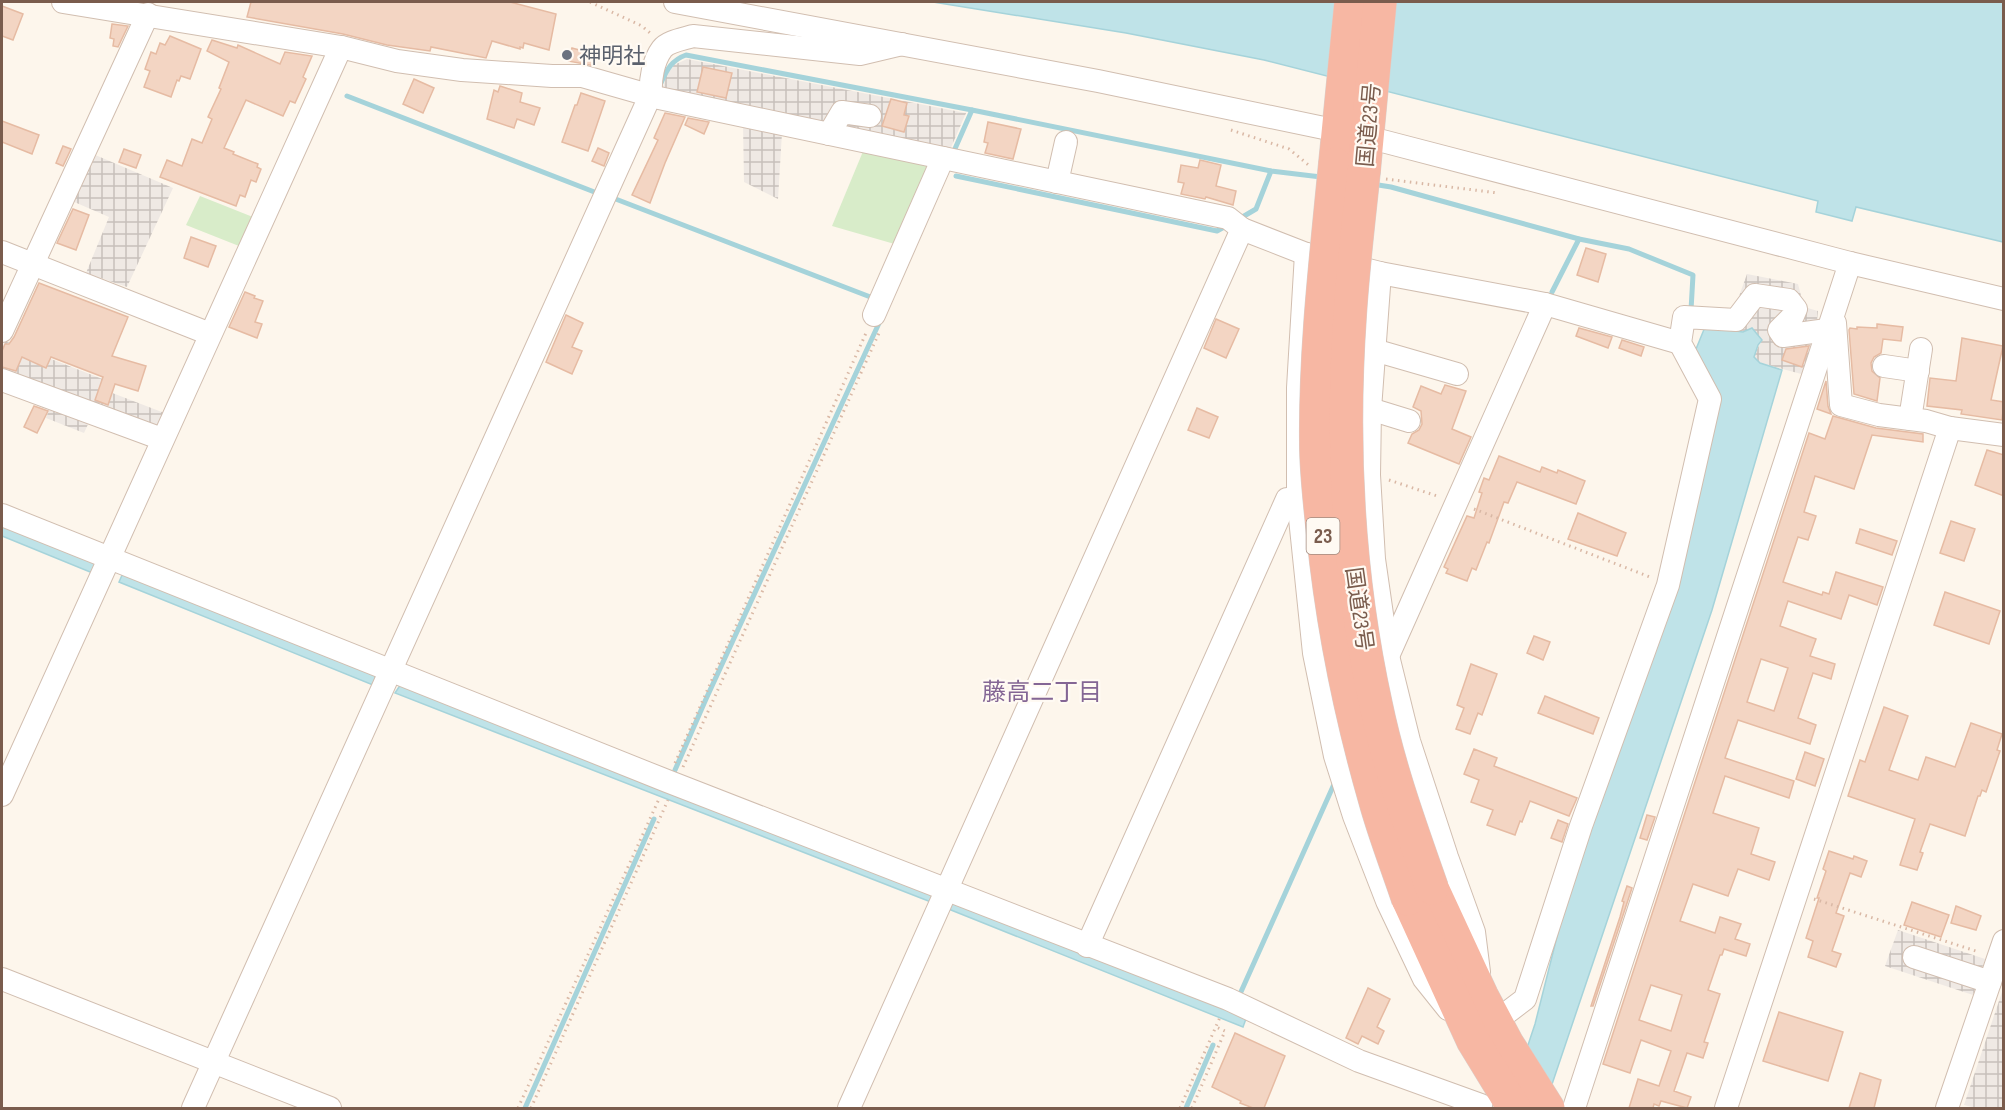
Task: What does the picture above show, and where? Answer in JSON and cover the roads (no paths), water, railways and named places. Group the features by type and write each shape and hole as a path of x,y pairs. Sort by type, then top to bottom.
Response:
{"highway":[{"name":"国道23号","path":"1351,2 1354,128"},
{"name":"国道23号","path":"1380,2 1354,128 1350,167 1350,316 1346,448 1353,563 1361,628 1376,706 1399,794 1420,893 1490,1034 1514,1108"},
{"name":"国道23号","path":"1420,893 1490,1034 1548,1108"}],"street":[{"path":"63,2 341,47 397,61 462,70 582,76 651,94 1057,182 1236,225 1306,254 1380,273 1545,304 1680,343"},
{"path":"675,2 1354,128 1850,263 2004,300"},
{"path":"2,331 148,14"},
{"path":"193,1108 392,672 651,94 650,77 662,48 693,36 860,54 902,44"},
{"path":"2,795 341,47"},
{"path":"830,134 842,112 870,116"},
{"path":"1057,182 1065,142"},
{"path":"877,322 943,158"},
{"path":"849,1108 1236,225"},
{"path":"2,252 210,334"},
{"path":"1306,254 1299,364 1299,499 1314,653 1335,756 1354,816 1387,901 1424,979 1490,1034"},
{"path":"1574,1108 1850,263"},
{"path":"2,515 392,672 667,792 942,898 1087,946 1228,999 1359,1061 1480,1107 1490,1034 1474,932 1410,741 1388,656 1374,559 1369,475 1370,409 1380,273"},
{"path":"1490,1034 1525,999 1581,826 1668,585 1710,399 1680,343 1684,317 1736,320 1755,295 1789,300 1796,309 1793,316 1779,330 1783,336 1827,330"},
{"path":"1388,656 1545,304"},
{"path":"1834,307 1841,405 1879,415 2004,435"},
{"path":"1374,350 1457,374"},
{"path":"1884,366 1920,360 1910,419"},
{"path":"2,380 162,439"},
{"path":"1370,409 1409,421"},
{"path":"1726,1108 1950,428"},
{"path":"1087,946 1287,499 1299,499"},
{"path":"1947,1108 2001,950"},
{"path":"1914,957 1990,982"},
{"path":"2,979 330,1108"}],"water":[{"path":"933,2 2003,2 2003,242 1856,207 1852,221 1816,212 1818,201 1264,60 1126,33"},
{"path":"1705,327 1743,332 1752,328 1762,340 1754,357 1760,363 1782,370 1712,610 1544,1108 1507,1108 1535,1024 1568,893 1718,403 1694,354"},
{"path":"2,526 99,563 95,574 2,536"},
{"path":"123,573 376,674 373,685 119,582"},
{"path":"401,684 1247,1016 1243,1027 931,902 395,693"}],"waterway":[{"path":"661,83 671,66 686,55 972,110"},
{"path":"347,96 597,193"},
{"path":"954,151 972,110 1271,171 1321,177"},
{"path":"1239,219 1256,209 1271,171"},
{"path":"956,176 1217,231 1226,226"},
{"path":"1372,184 1391,187 1579,239 1629,249 1693,275 1691,310"},
{"path":"613,198 873,298"},
{"path":"1552,292 1579,239"},
{"path":"675,770 880,321"},
{"path":"1240,994 1335,782"},
{"path":"525,1108 654,819"},
{"path":"1186,1108 1213,1045"}],"place":[{"name":"神明社","path":"567,55"}],"district":[{"name":"藤高二丁目","path":"1042,692"}]}
